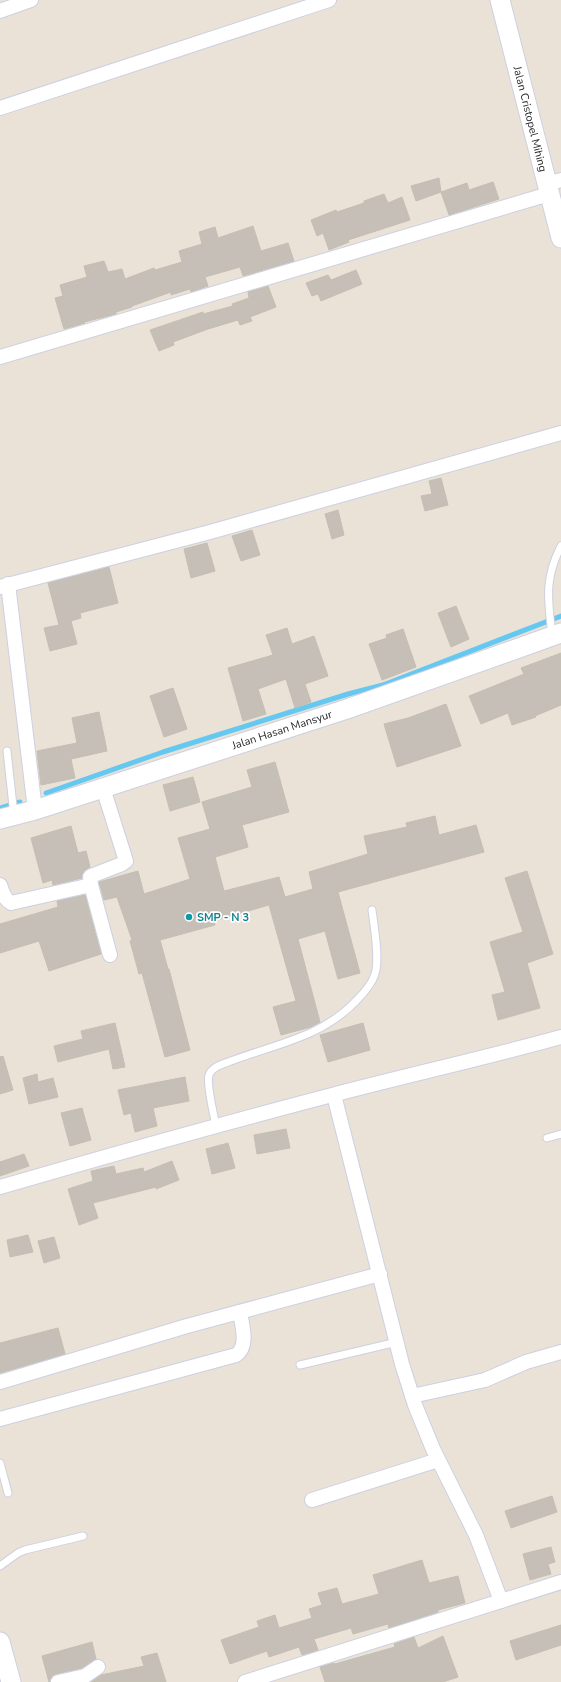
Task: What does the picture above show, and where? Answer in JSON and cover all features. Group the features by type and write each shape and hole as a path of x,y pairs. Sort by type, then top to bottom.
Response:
{"street":[{"path":"0,11 31,0"},
{"path":"0,108 330,0"},
{"name":"Jalan Cristopel Mihing","path":"500,0 552,186 561,238"},
{"path":"0,357 552,186"},
{"path":"35,810 4,586 210,532 561,433"},
{"name":"Jalan Hasan Mansyur","path":"7,817 35,810 347,709 556,635"},
{"path":"103,788 126,861 90,877 110,955"},
{"path":"0,885 3,894 11,903 91,885"},
{"path":"0,1187 334,1094 469,1062 561,1037"},
{"path":"334,1094 412,1396 438,1460 476,1535 501,1601"},
{"path":"0,1382 240,1312 380,1274"},
{"path":"0,1419 236,1355 244,1344 240,1312"},
{"path":"412,1396 485,1380 526,1362 561,1352"},
{"path":"312,1500 438,1460"},
{"path":"245,1682 561,1582"},
{"path":"0,1642 3,1664 11,1682"},
{"path":"58,1682 85,1676 98,1667"}],"lane":[{"path":"556,635 548,591 552,566 561,546"},
{"path":"7,751 7,817"},
{"path":"216,1126 208,1077 213,1069 248,1054 311,1034 339,1017 366,991 376,973 377,943 372,910"},
{"path":"547,1138 561,1134"},
{"path":"300,1365 397,1342"},
{"path":"0,1463 8,1494"},
{"path":"0,1566 18,1553 25,1550 83,1536"}],"building":[{"path":"439,178 441,192 416,201 411,186"},
{"path":"493,182 499,199 449,215 441,192 467,183 469,190"},
{"path":"384,194 388,203 402,197 410,220 348,240 349,242 329,250 323,233 317,236 311,220 336,210 337,212 364,203 364,201"},
{"path":"253,226 261,251 288,243 294,261 243,276 240,267 205,277 208,286 191,292 190,289 171,295 171,292 116,312 116,314 64,329 55,298 63,296 60,285 87,277 84,266 104,261 108,272 122,269 125,279 154,268 155,270 182,262 179,251 202,244 199,232 215,227 218,238"},
{"path":"356,270 362,284 321,301 318,294 312,296 306,283 328,275 331,280"},
{"path":"268,286 276,307 250,317 252,321 240,325 238,320 208,329 173,342 174,345 159,351 150,330 203,312 203,314 233,306 232,304 249,298 248,292"},
{"path":"441,478 448,505 425,511 421,496 432,494 429,481"},
{"path":"338,510 344,535 332,539 325,514"},
{"path":"252,530 260,555 241,561 232,536"},
{"path":"207,543 215,571 191,578 184,549"},
{"path":"109,567 118,603 80,613 81,618 71,621 77,644 50,651 44,628 59,625 48,583"},
{"path":"456,606 469,639 451,647 438,613"},
{"path":"287,628 292,644 314,636 328,676 305,684 311,702 295,708 286,679 258,689 266,714 243,721 228,668 273,655 266,635"},
{"path":"403,629 416,667 382,680 369,644 387,638 386,635"},
{"path":"561,653 561,705 535,716 536,717 512,725 508,713 481,724 469,696 524,674 521,668"},
{"path":"173,688 187,729 164,737 150,696"},
{"path":"446,704 461,746 397,767 384,724 408,718"},
{"path":"99,712 107,751 71,759 75,778 41,785 37,751 77,743 72,718"},
{"path":"275,762 289,812 242,825 248,847 215,857 224,891 279,877 285,897 313,889 309,872 368,854 364,836 407,827 406,823 435,816 439,835 476,825 484,852 338,892 360,973 338,979 325,931 298,939 320,1022 311,1027 281,1035 273,1007 296,1001 269,905 214,921 215,925 160,940 190,1050 165,1057 142,973 139,974 130,941 132,940 117,897 104,900 99,882 138,871 144,894 190,879 178,838 210,829 202,802 252,787 247,770"},
{"path":"193,777 200,802 170,811 163,785"},
{"path":"71,826 78,853 86,851 90,867 84,871 82,878 53,885 52,880 43,883 31,838"},
{"path":"527,871 553,954 527,963 540,1008 498,1020 492,995 505,992 490,942 523,932 505,878"},
{"path":"85,895 101,954 49,971 39,941 0,953 0,924 58,907 57,901"},
{"path":"115,1023 125,1067 113,1069 109,1049 58,1062 54,1046 83,1039 81,1031"},
{"path":"363,1023 370,1050 328,1062 320,1035"},
{"path":"3,1056 13,1090 0,1094 0,1057"},
{"path":"37,1074 38,1082 53,1078 58,1097 29,1104 23,1078"},
{"path":"185,1077 189,1101 153,1108 157,1126 135,1132 131,1113 124,1115 118,1090"},
{"path":"82,1108 91,1140 70,1146 61,1113"},
{"path":"286,1129 290,1148 257,1154 254,1135"},
{"path":"228,1143 235,1168 212,1174 206,1149"},
{"path":"24,1154 29,1166 0,1176 0,1162"},
{"path":"172,1161 179,1180 156,1189 156,1187 93,1203 98,1218 79,1225 68,1189 93,1181 91,1171 114,1166 116,1174 143,1168 144,1172"},
{"path":"28,1235 33,1252 10,1257 7,1240"},
{"path":"54,1237 60,1258 44,1263 38,1241"},
{"path":"58,1328 65,1354 0,1373 0,1343"},
{"path":"552,1496 557,1512 511,1528 505,1511"},
{"path":"551,1547 555,1562 548,1564 551,1574 530,1580 523,1554"},
{"path":"422,1560 429,1583 458,1576 465,1603 438,1610 438,1612 389,1628 388,1624 353,1634 351,1628 314,1639 318,1650 302,1655 299,1647 269,1657 267,1651 230,1664 221,1640 259,1627 257,1621 275,1615 279,1628 312,1618 309,1609 322,1605 318,1593 337,1588 342,1604 379,1594 373,1575"},
{"path":"561,1625 561,1645 516,1660 510,1641"},
{"path":"443,1636 458,1677 443,1682 325,1682 320,1667 395,1647 394,1644 414,1637 418,1648"},
{"path":"92,1642 96,1659 82,1668 56,1674 52,1676 49,1682 42,1656"},
{"path":"157,1653 166,1682 91,1682 101,1675 144,1666 141,1657"}],"waterway":[{"path":"46,793 163,752 348,694 383,685 561,616"},
{"path":"0,808 20,802"}],"place":[{"name":"SMP - N 3","path":"189,917"}]}
